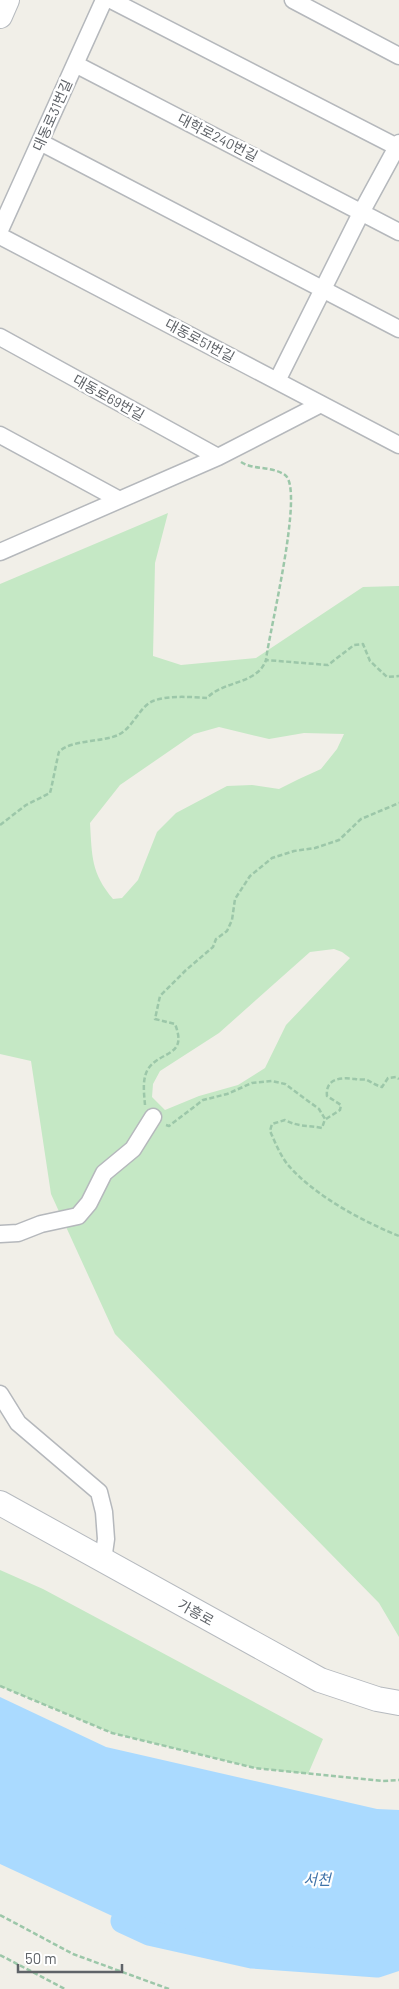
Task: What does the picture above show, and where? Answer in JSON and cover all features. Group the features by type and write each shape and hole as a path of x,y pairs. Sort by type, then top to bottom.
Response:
{"main road":[{"path":"0,16 7,0"},
{"name":"가흥로","path":"0,1503 320,1680 377,1699 399,1703"}],"street":[{"name":"대동로31번길","path":"0,230 104,0"},
{"path":"111,0 398,146 362,211 277,381"},
{"path":"293,0 399,56"},
{"name":"대학로240번길","path":"75,64 362,211 399,232"},
{"path":"40,142 399,329"},
{"name":"대동로51번길","path":"0,236 399,445"},
{"name":"대동로69번길","path":"0,337 225,454"},
{"path":"0,552 225,454 321,404"},
{"path":"0,435 118,499"},
{"path":"0,1234 18,1233 41,1224 78,1216 89,1203 104,1173 133,1149 153,1117"},
{"path":"0,1394 18,1423 99,1492 105,1521 106,1539 103,1560"}],"path":[{"path":"0,825 26,805 50,792 58,753 66,746 94,742 119,734 139,717 145,705 155,700 207,698 214,691 251,678 263,668 287,553 290,526 290,483 286,475 241,463 225,454"},
{"path":"266,660 328,665 354,646 363,644 370,661 387,677 399,676"},
{"path":"325,1119 319,1109 285,1084 272,1081 252,1083 227,1094 203,1100 169,1126 153,1117 145,1109 143,1088 148,1070 161,1058 171,1053 177,1046 180,1035 175,1024 155,1019 160,996 213,947 216,939 227,931 232,920 235,899 250,876 272,858 339,840 361,819 399,803"},
{"path":"399,1079 396,1077 388,1078 382,1087 373,1085 366,1079 341,1076 333,1081 327,1090 327,1096 341,1105 340,1110 325,1119 322,1128 308,1125 297,1126 285,1120 279,1120 272,1124 270,1131 288,1165 305,1179 354,1215 399,1236"},
{"path":"0,1686 112,1734 255,1768 383,1781 399,1780"},
{"path":"0,1915 73,1954 169,1989"},
{"path":"0,1955 65,1989"}],"green space":[{"path":"168,513 155,563 153,656 181,665 256,658 363,587 399,586 399,1637 379,1603 115,1334 51,1194 31,1061 0,1054 0,584","holes":["219,727 269,739 304,733 344,734 337,749 321,769 279,789 252,785 227,786 176,813 157,832 138,880 122,898 113,899 100,881 94,864 90,823 120,785 194,734","334,949 350,958 286,1025 265,1068 238,1085 199,1096 165,1110 152,1097 153,1084 160,1071 219,1033 310,952"]},
{"path":"0,1570 43,1589 323,1739 308,1774 255,1768 112,1733 0,1686"}],"water":[{"name":"서천","path":"0,1697 106,1747 377,1809 399,1810 399,1962 377,1965 252,1956 149,1933 0,1864"}],"waterway":[{"name":"서천","path":"123,1921 149,1933 252,1956 377,1965 399,1958"}]}
